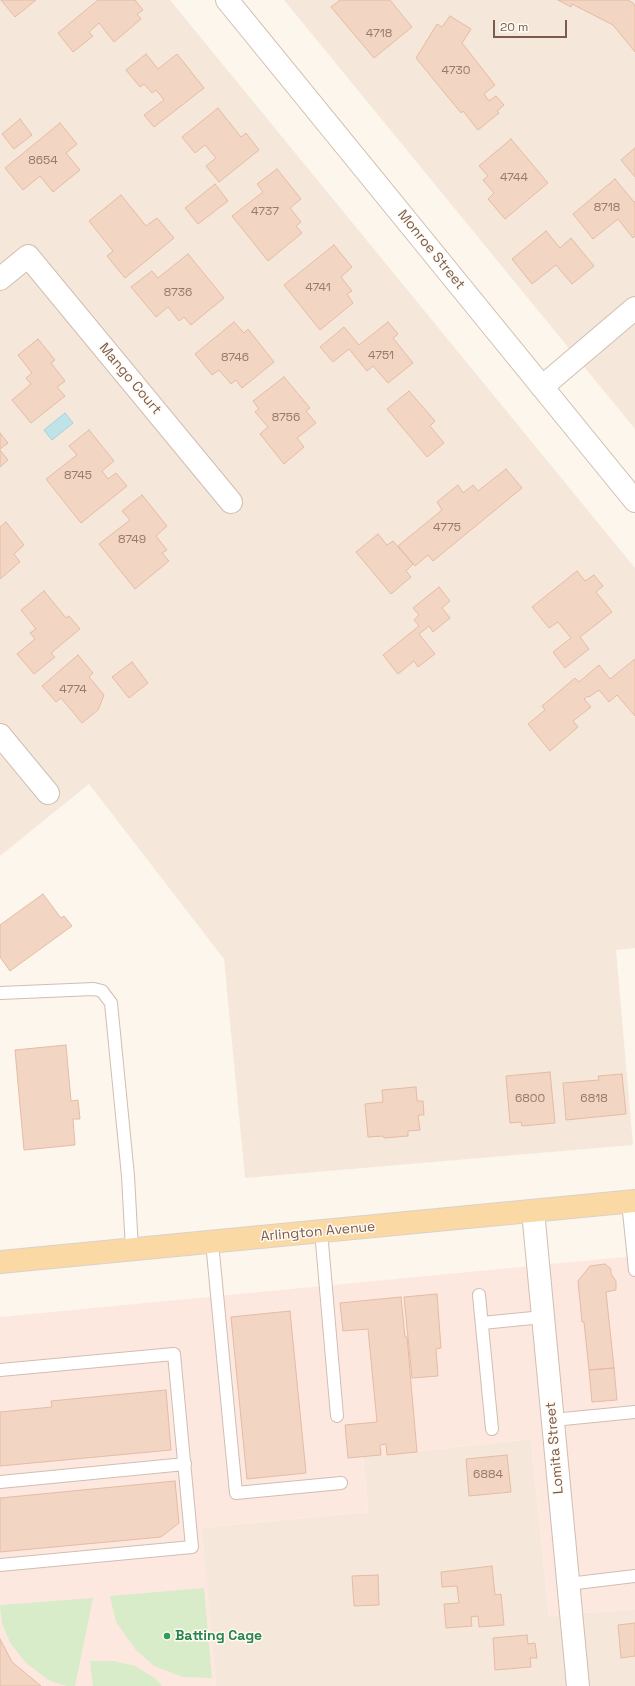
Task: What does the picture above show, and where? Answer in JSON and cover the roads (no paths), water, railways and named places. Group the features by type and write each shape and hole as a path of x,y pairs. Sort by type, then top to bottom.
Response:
{"main road":[{"name":"Arlington Avenue","path":"0,1262 632,1201"}],"street":[{"name":"Monroe Street","path":"227,0 635,501"},
{"name":"Mango Court","path":"0,279 28,256 232,502"},
{"path":"542,387 635,308"},
{"path":"0,734 48,793"},
{"name":"Lomita Street","path":"533,1211 578,1686"}],"lane":[{"path":"0,993 94,989 102,991 111,1002 128,1176 132,1250"},
{"path":"632,1201 635,1270"},
{"path":"320,1231 337,1416"},
{"path":"212,1242 236,1493 340,1483"},
{"path":"479,1294 492,1429"},
{"path":"482,1322 543,1317"},
{"path":"0,1370 174,1354 192,1547 0,1565"},
{"path":"553,1420 635,1412"},
{"path":"0,1482 185,1464"},
{"path":"568,1584 635,1576"}],"water":[{"path":"65,413 73,423 52,440 44,430"}],"place":[{"name":"Batting Cage","path":"167,1636"}]}
